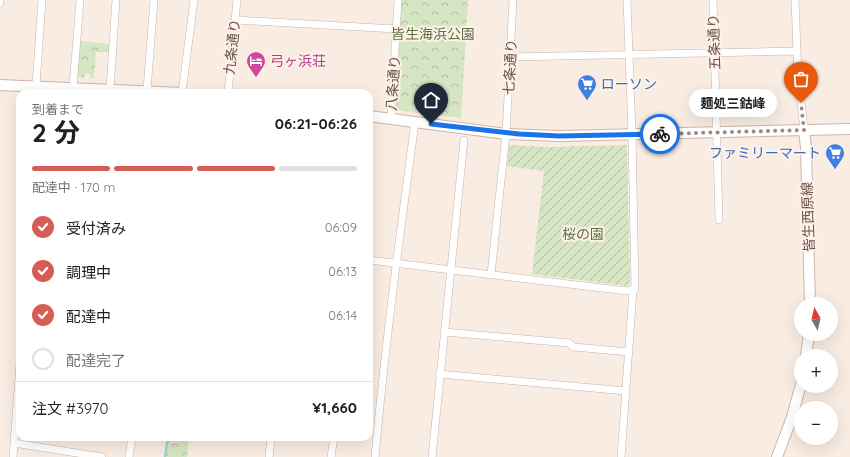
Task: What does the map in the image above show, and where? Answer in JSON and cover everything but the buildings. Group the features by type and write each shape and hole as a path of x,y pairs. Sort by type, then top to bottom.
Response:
{"main road":[{"path":"0,85 40,89 73,87 110,89"},
{"path":"373,117 506,134 559,136 850,129"},
{"name":"皆生西原線","path":"804,130 806,148 810,297"},
{"path":"777,457 792,417 799,393"}],"street":[{"path":"40,89 42,0"},
{"path":"73,87 80,0"},
{"path":"110,89 116,0"},
{"path":"147,89 154,0"},
{"path":"183,89 194,0"},
{"name":"九条通り","path":"228,89 237,0"},
{"name":"八条通り","path":"391,119 398,0"},
{"name":"七条通り","path":"491,274 506,134 513,0"},
{"path":"621,457 633,291 636,283 627,0"},
{"name":"五条通り","path":"713,0 720,220"},
{"path":"795,0 796,51 804,130"},
{"path":"235,20 396,29"},
{"path":"510,57 796,51"},
{"path":"375,457 396,263 415,122"},
{"path":"432,457 439,374 464,140"},
{"path":"373,260 633,291"},
{"path":"444,332 569,343 574,347 629,352"},
{"path":"439,374 626,391"},
{"path":"13,457 16,416"},
{"path":"129,457 131,441"},
{"path":"269,457 271,441"},
{"path":"330,457 333,441"},
{"path":"14,443 102,457"}],"green space":[{"name":"皆生海浜公園","path":"401,0 468,0 461,118 396,110"},
{"path":"79,41 110,44 110,52 96,52 94,78 90,78 90,74 85,74 84,78 77,77"},
{"name":"桜の園","path":"509,145 547,147 627,145 630,283 627,286 532,274 544,171 507,166"},
{"path":"168,441 189,441 187,457 166,457"}],"waterway":[{"path":"165,457 167,441"}],"way so far":[{"path":"660,134 804,130 801,103"}],"place":[{"name":"弓ヶ浜荘","path":"256,78"},
{"name":"ローソン","path":"587,101"},
{"name":"麺処三鈷峰","path":"801,103"},
{"name":"ファミリーマート","path":"835,170"}],"route":[{"path":"431,124 506,134 559,136 660,134"}]}
